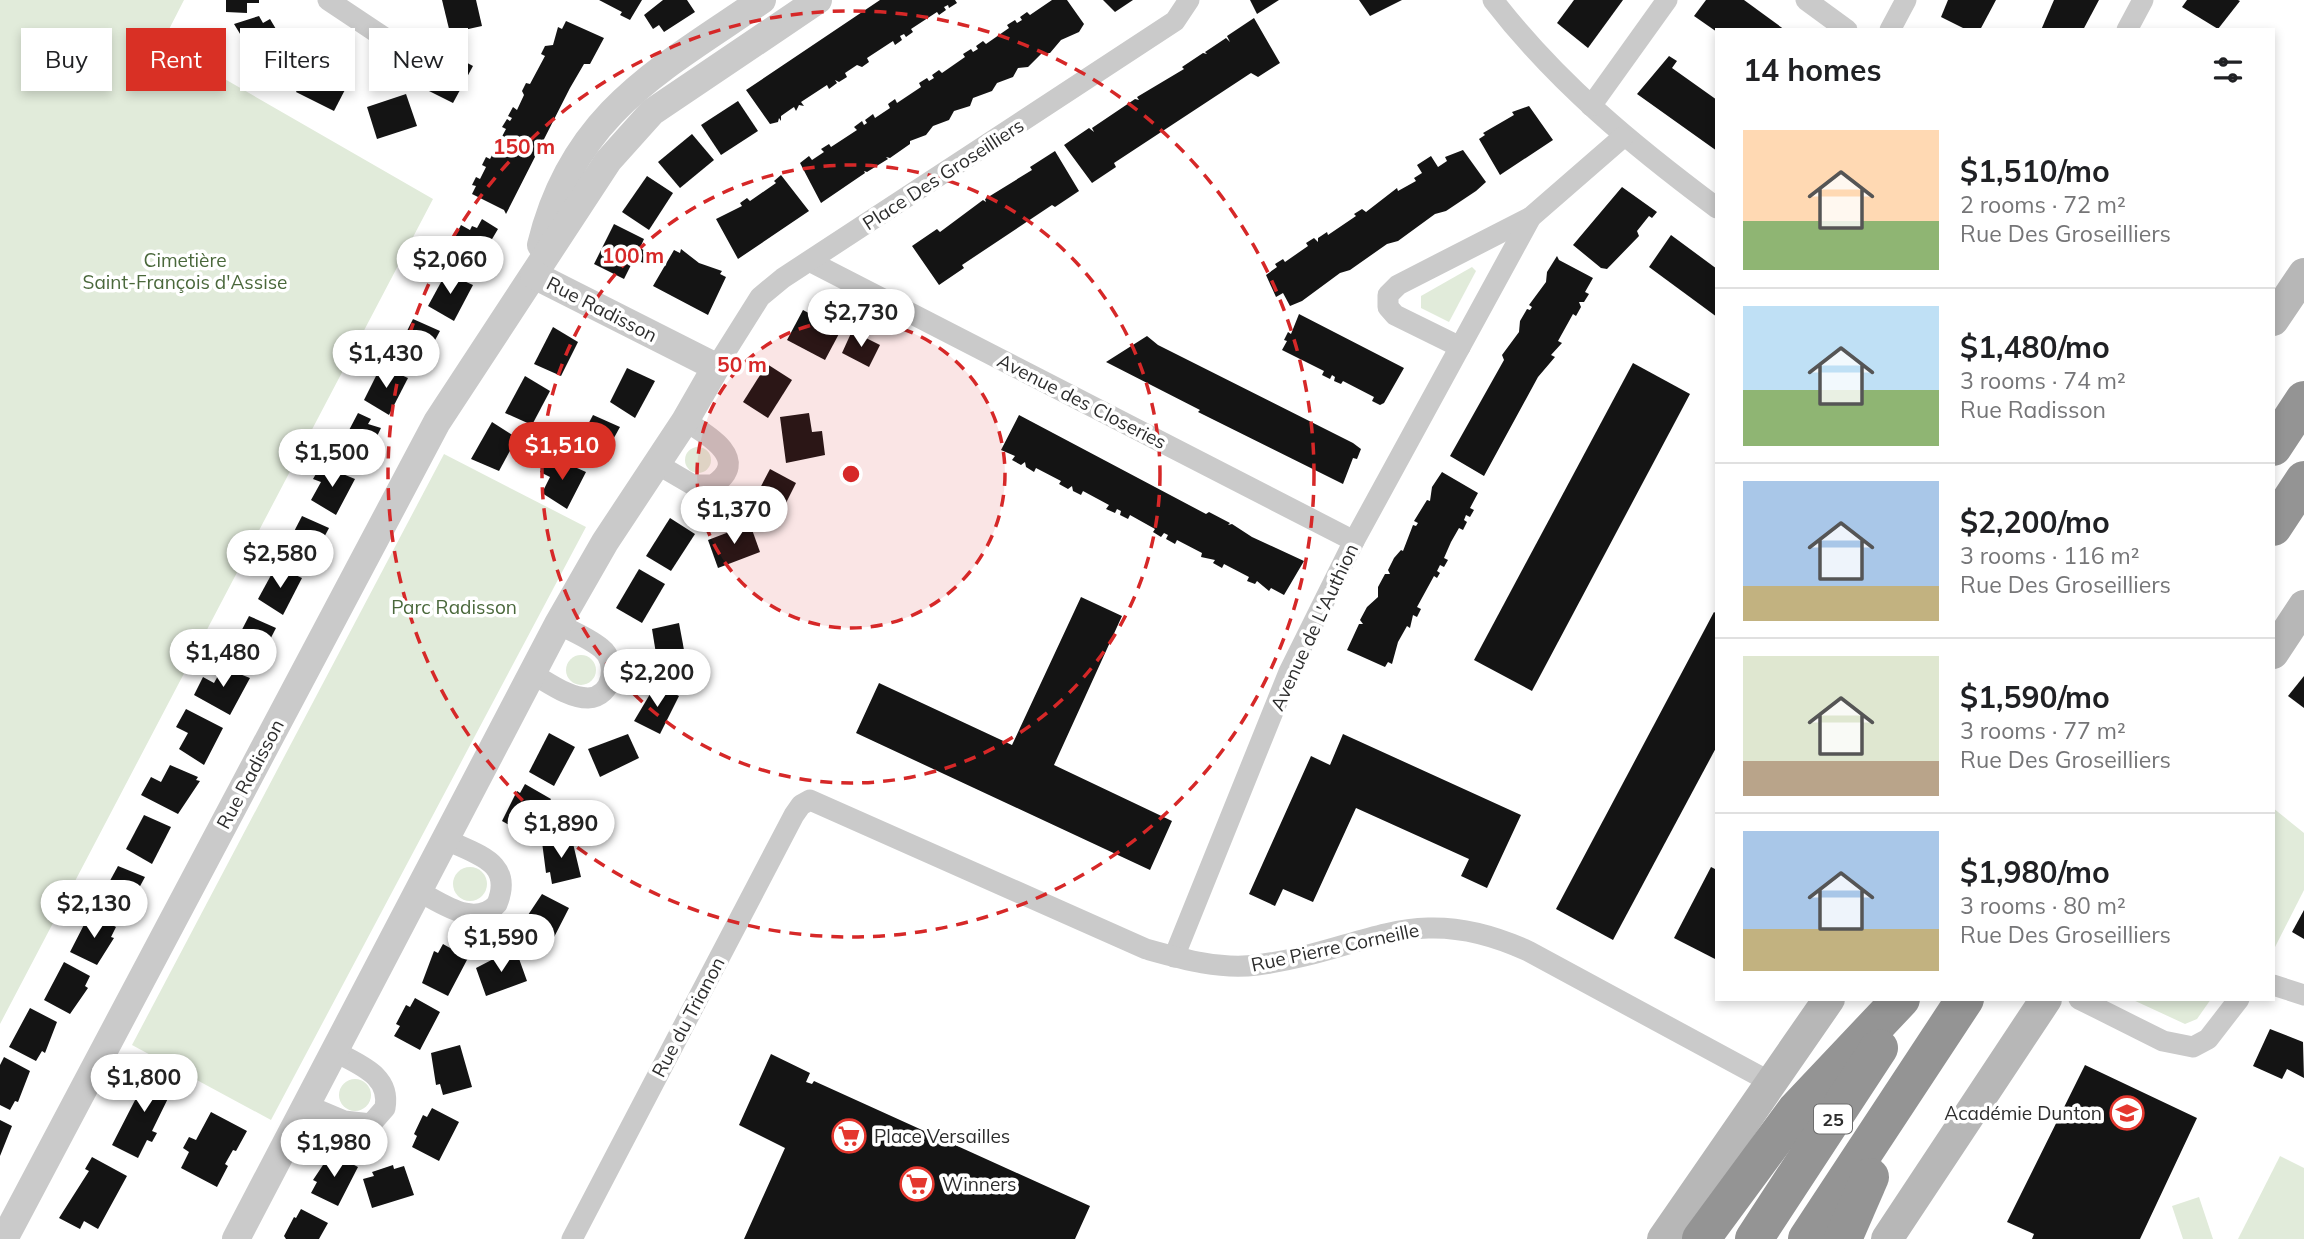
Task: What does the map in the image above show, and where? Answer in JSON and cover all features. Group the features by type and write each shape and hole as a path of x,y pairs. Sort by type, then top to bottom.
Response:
{"highway":[{"path":"2275,444 2304,400"},
{"path":"2275,524 2304,480"},
{"path":"1701,1239 1796,1110 1899,1001"},
{"name":"25","path":"1754,1239 1910,1001"},
{"name":"25","path":"1807,1239 1964,1001"},
{"path":"1843,1239 1917,1073"}],"main road":[{"path":"2275,317 2304,274"},
{"path":"2275,650 2301,615"},
{"path":"1663,1239 1828,1001"},
{"path":"1887,1239 2045,1001"}],"street":[{"path":"328,0 370,28"},
{"path":"534,275 544,233 564,183 592,134 618,103 649,76 762,0"},
{"path":"534,275 608,161 634,129 776,11 818,0"},
{"name":"Place Des Groseilliers","path":"716,367 761,297 1175,21 1189,0"},
{"path":"1493,0 1511,23 1623,136 1715,206"},
{"path":"1591,106 1667,0"},
{"path":"1806,0 1844,28"},
{"path":"1892,28 1906,0"},
{"path":"2128,28 2143,0"},
{"name":"Avenue de L'Authion","path":"1460,347 1395,315 1388,307 1388,295 1398,285 1531,217 1623,136"},
{"name":"Avenue de L'Authion","path":"1174,957 1289,671 1354,541 1531,217"},
{"name":"Avenue des Closeries","path":"811,262 1354,541"},
{"name":"Rue Radisson","path":"4,1239 437,422 534,275 716,367"},
{"path":"236,1239 558,624 605,542 685,421 716,367"},
{"path":"657,464 693,485 713,485 723,475 727,466 725,450 710,435 685,421"},
{"path":"533,674 575,695 589,698 601,694 609,683 612,670 610,657 601,648 558,624"},
{"name":"Rue Pierre Corneille","path":"810,800 1146,949 1174,957 1215,965 1258,965 1392,931 1428,927 1468,930 1528,951 1772,1083"},
{"name":"Rue du Trianon","path":"572,1239 794,815 801,805 810,800"},
{"path":"420,892 469,914 482,915 497,904 502,882 499,871 491,863 446,839"},
{"path":"2275,986 2304,995"},
{"path":"2084,1001 2163,1041 2193,1047 2208,1039 2237,1001"},
{"path":"306,1105 360,1125 371,1124 385,1108 386,1087 379,1078 334,1051"}],"green space":[{"name":"Cimetière Saint-François d'Assise","path":"0,0 184,0 170,28 126,28 126,91 226,91 226,80 240,88 240,91 245,91 433,199 0,1024"},
{"path":"1472,267 1476,271 1449,322 1421,308 1421,296"},
{"path":"698,447 707,451 711,460 707,469 698,473 689,469 685,460 689,451"},
{"name":"Parc Radisson","path":"444,454 586,527 271,1120 132,1045"},
{"path":"581,655 592,659 596,670 592,681 581,685 570,681 566,670 570,659"},
{"path":"2275,810 2304,833 2304,890 2275,947"},
{"path":"470,867 482,872 487,884 482,896 470,901 458,896 453,884 458,872"},
{"path":"2135,1001 2210,1001 2197,1019 2185,1024"},
{"path":"355,1079 366,1084 371,1095 366,1106 355,1111 344,1106 339,1095 344,1084"},
{"path":"2280,1156 2304,1168 2304,1239 2238,1239"},
{"path":"2199,1197 2213,1239 2183,1239 2172,1206"}],"building":[{"path":"226,0 259,0 259,3 247,3 247,13 226,12"},
{"path":"442,0 476,0 482,26 468,29 449,28"},
{"path":"599,0 642,0 630,20 620,15 622,12"},
{"path":"663,0 687,0 695,12 664,32 659,25 653,29 644,15"},
{"path":"880,0 955,0 957,3 949,8 948,5 944,7 946,10 939,15 937,12 911,29 913,32 906,37 904,34 900,36 902,40 895,45 893,41 867,58 869,62 862,67 857,65 845,73 847,77 839,82 835,80 837,83 829,89 827,85 801,102 804,106 799,105 796,111 794,107 781,116 781,121 779,118 778,122 770,124 746,90"},
{"path":"1052,0 1067,0 1084,24 1079,32 1061,40 1050,53 1042,53 1028,67 1018,68 1013,77 997,83 992,91 973,98 970,106 954,111 949,120 933,126 926,135 910,141 910,144 890,158 886,157 888,159 867,172 864,171 865,173 821,203 800,163 809,156 812,160 824,152 821,149 829,144 831,147 857,130 854,127 862,121 864,125 867,123 865,120 873,114 875,118 890,108 888,104 895,99 897,103 921,87 919,83 927,78 929,81 934,78 932,75 939,70 942,73 965,57 963,54 971,49 973,52 978,49 976,46 983,41 986,44 1009,28 1007,25 1015,20 1017,23 1027,12 1030,15"},
{"path":"1103,0 1133,0 1115,12"},
{"path":"1250,0 1279,0 1257,14"},
{"path":"1359,0 1402,0 1370,16"},
{"path":"1574,0 1623,0 1588,48 1557,23"},
{"path":"1706,0 1744,0 1782,28 1715,28 1715,31 1694,16"},
{"path":"1948,0 1996,0 1981,28 1963,28 1941,17"},
{"path":"2054,0 2099,0 2084,28 2042,28"},
{"path":"2187,0 2240,1 2219,28 2182,7"},
{"path":"259,16 263,23 270,19 275,28 240,28 240,34 234,24"},
{"path":"1254,18 1280,63 1258,77 1251,73 1114,163 1116,167 1092,183 1064,145 1089,128 1094,132 1092,128 1135,99 1139,100 1137,97 1184,69 1182,67 1203,53 1207,54 1205,52 1226,38 1230,42 1227,36"},
{"path":"566,21 604,38 590,64 584,64 570,88 506,214 504,210 472,194 476,186 472,185 476,177 480,179 486,167 482,165 486,157 490,159 506,129 502,127 507,119 510,121 512,118 508,116 513,107 517,110 526,83 530,84 545,56 541,54 545,46 553,45 558,27 562,29"},
{"path":"1669,56 1677,61 1672,68 1715,99 1715,150 1637,94"},
{"path":"297,91 344,91 334,111"},
{"path":"429,91 459,91 453,103"},
{"path":"406,94 417,126 377,139 367,107"},
{"path":"738,101 758,131 721,155 701,125"},
{"path":"1529,106 1553,140 1500,175 1479,139 1485,135 1483,133 1514,115 1512,112"},
{"path":"692,134 714,160 680,188 658,162"},
{"path":"1463,150 1486,182 1476,191 1446,211 1435,214 1398,241 1387,244 1350,270 1340,273 1302,301 1290,306 1283,293 1276,297 1266,275 1277,267 1275,264 1283,259 1285,262 1308,246 1306,243 1314,238 1318,242 1318,238 1327,232 1328,235 1362,209 1366,212 1397,188 1398,191 1416,181 1414,178 1422,173 1417,165 1431,156 1438,167 1447,161 1445,157"},
{"path":"1055,151 1079,191 1055,207 1052,205 962,265 964,268 939,285 912,246 937,229 940,232 983,200 986,202 985,199 1032,170 1030,167"},
{"path":"781,175 809,211 738,259 716,219 742,206 740,203 747,198 750,201 776,183 774,181"},
{"path":"647,176 673,193 649,230 622,212"},
{"path":"1622,187 1657,212 1652,218 1649,216 1637,231 1639,236 1607,269 1601,268 1573,245"},
{"path":"482,219 498,229 485,251 489,253 483,264 460,254 464,248 452,242 461,225 470,230 472,226 477,228"},
{"path":"614,224 644,239 640,248 651,254 646,264 634,259 624,279 594,264"},
{"path":"1671,235 1715,268 1715,316 1649,267"},
{"path":"681,249 699,263 722,271 720,274 726,277 708,315 653,286 674,250 680,253"},
{"path":"1557,256 1559,260 1593,278 1585,292 1589,294 1584,302 1579,302 1581,307 1576,316 1573,314 1558,341 1562,343 1551,355 1555,357 1538,377 1484,476 1450,456 1504,360 1502,355 1519,332 1520,321 1527,309 1532,307 1529,305 1546,282 1547,272"},
{"path":"446,273 473,285 454,321 428,306"},
{"path":"803,310 841,330 825,360 787,340"},
{"path":"1299,314 1404,368 1384,403 1380,405 1372,401 1374,397 1343,381 1341,384 1334,381 1335,377 1332,375 1330,379 1322,375 1324,371 1282,350 1287,341 1284,340 1288,332 1291,334"},
{"path":"413,319 440,331 420,368 396,353"},
{"path":"553,327 578,342 561,376 534,364"},
{"path":"852,331 880,345 869,367 842,353"},
{"path":"1147,336 1158,345 1361,449 1357,459 1353,458 1343,484 1198,412 1200,410 1106,362"},
{"path":"1633,363 1690,394 1532,691 1474,660"},
{"path":"767,364 792,380 768,418 743,402"},
{"path":"381,366 408,378 389,415 364,400"},
{"path":"627,368 655,381 635,418 610,402"},
{"path":"525,376 550,391 532,425 505,413"},
{"path":"358,413 371,419 368,424 381,428 363,465 350,456 347,460 336,455"},
{"path":"809,413 812,432 822,431 825,455 786,463 780,417"},
{"path":"593,415 620,427 600,463 576,447"},
{"path":"1019,415 1206,514 1209,512 1230,523 1228,525 1232,524 1252,537 1304,561 1284,595 1271,588 1269,591 1257,581 1255,584 1247,581 1249,577 1224,564 1222,568 1213,563 1215,560 1201,557 1202,553 1177,540 1175,544 1166,539 1168,535 1164,533 1161,537 1153,532 1155,529 1130,515 1128,519 1120,515 1121,511 1117,509 1115,513 1106,509 1109,505 1083,491 1081,495 1073,491 1072,486 1068,489 1059,484 1061,481 1036,468 1034,472 1026,467 1025,462 1021,465 1012,460 1015,456 1001,450"},
{"path":"492,422 517,438 499,471 471,459"},
{"path":"559,460 586,472 567,509 542,493 550,477 540,472 546,461 556,466"},
{"path":"321,465 355,479 336,515 311,500 321,482 313,479"},
{"path":"770,469 796,483 776,523 749,509"},
{"path":"1442,472 1478,493 1470,508 1474,510 1470,517 1466,515 1464,520 1467,522 1463,530 1459,528 1451,542 1444,558 1448,560 1444,567 1440,565 1437,571 1440,573 1437,578 1434,576 1417,607 1421,609 1417,617 1413,615 1410,628 1407,626 1398,642 1392,664 1388,662 1385,667 1347,650 1359,624 1363,624 1360,620 1367,607 1378,597 1378,587 1385,574 1390,574 1388,570 1394,558 1403,551 1413,525 1418,523 1414,521 1427,500 1430,501 1432,487"},
{"path":"302,516 329,528 310,564 285,549"},
{"path":"670,518 695,534 671,571 646,556"},
{"path":"750,524 760,552 718,568 708,540"},
{"path":"276,566 302,578 283,615 258,599"},
{"path":"639,569 665,584 642,623 616,608"},
{"path":"1081,597 1122,616 1054,765 1172,821 1150,870 856,733 879,683 1012,745"},
{"path":"1714,612 1715,750 1613,940 1556,909"},
{"path":"249,616 276,628 257,665 232,649"},
{"path":"679,623 687,666 659,672 652,629"},
{"path":"225,663 233,667 232,671 250,678 230,715 194,695 203,677 214,683"},
{"path":"2304,676 2304,708 2288,696"},
{"path":"656,684 679,696 660,734 634,721"},
{"path":"186,709 223,728 204,765 179,749 188,733 176,727"},
{"path":"549,733 575,747 554,786 529,772"},
{"path":"628,734 639,758 600,777 588,749"},
{"path":"1343,734 1521,815 1487,888 1461,876 1469,859 1356,808 1313,902 1283,889 1275,906 1249,894 1311,756 1330,765"},
{"path":"170,765 198,777 196,780 200,781 178,814 141,795 151,777 161,782"},
{"path":"525,784 551,799 528,836 502,821 517,791 520,793"},
{"path":"144,815 171,827 152,864 126,849"},
{"path":"571,835 581,877 552,884 550,872 546,873 542,842"},
{"path":"118,866 145,877 125,914 100,899"},
{"path":"1711,867 1715,869 1715,959 1674,938"},
{"path":"542,894 569,908 549,947 522,933 528,923 524,921"},
{"path":"2304,910 2304,939 2292,932"},
{"path":"90,913 116,927 111,937 114,938 97,965 70,952"},
{"path":"443,944 468,958 448,996 422,983 434,951 438,953"},
{"path":"505,953 507,957 517,953 527,981 486,996 476,968"},
{"path":"64,962 90,976 85,986 88,988 70,1014 44,1000"},
{"path":"415,998 440,1012 420,1050 394,1036 400,1026 396,1024 406,1005 410,1007"},
{"path":"30,1008 57,1022 45,1053 42,1051 36,1061 9,1047"},
{"path":"2270,1029 2303,1042 2304,1078 2287,1069 2282,1079 2253,1066"},
{"path":"460,1045 472,1087 443,1095 440,1084 436,1085 431,1053"},
{"name":"Place Versailles","path":"771,1054 810,1073 806,1082 812,1084 814,1081 1090,1206 1075,1239 744,1239 785,1148 739,1125"},
{"path":"4,1057 30,1071 18,1102 15,1101 10,1110 0,1105 0,1065"},
{"path":"2085,1065 2197,1118 2140,1239 2032,1239 2034,1234 2007,1222"},
{"path":"151,1069 176,1082 152,1131 157,1133 152,1142 147,1140 138,1158 112,1145"},
{"path":"432,1108 459,1122 439,1161 412,1147 417,1136 414,1134 423,1115 427,1117"},
{"path":"211,1112 247,1131 225,1164 228,1166 217,1187 181,1168 189,1152 183,1148 189,1137 196,1140"},
{"path":"0,1120 12,1126 0,1156"},
{"path":"331,1153 358,1167 338,1206 311,1193 317,1182 313,1180"},
{"path":"92,1157 127,1176 98,1229 84,1221 80,1229 59,1218 89,1171 85,1169"},
{"path":"393,1165 394,1169 404,1166 414,1195 372,1208 363,1179 374,1176 372,1172"},
{"path":"301,1209 328,1223 319,1239 286,1239 284,1236"}],"place":[{"name":"Académie Dunton","path":"2127,1113"},
{"name":"Place Versailles","path":"849,1136"},
{"name":"Winners","path":"917,1184"}]}
